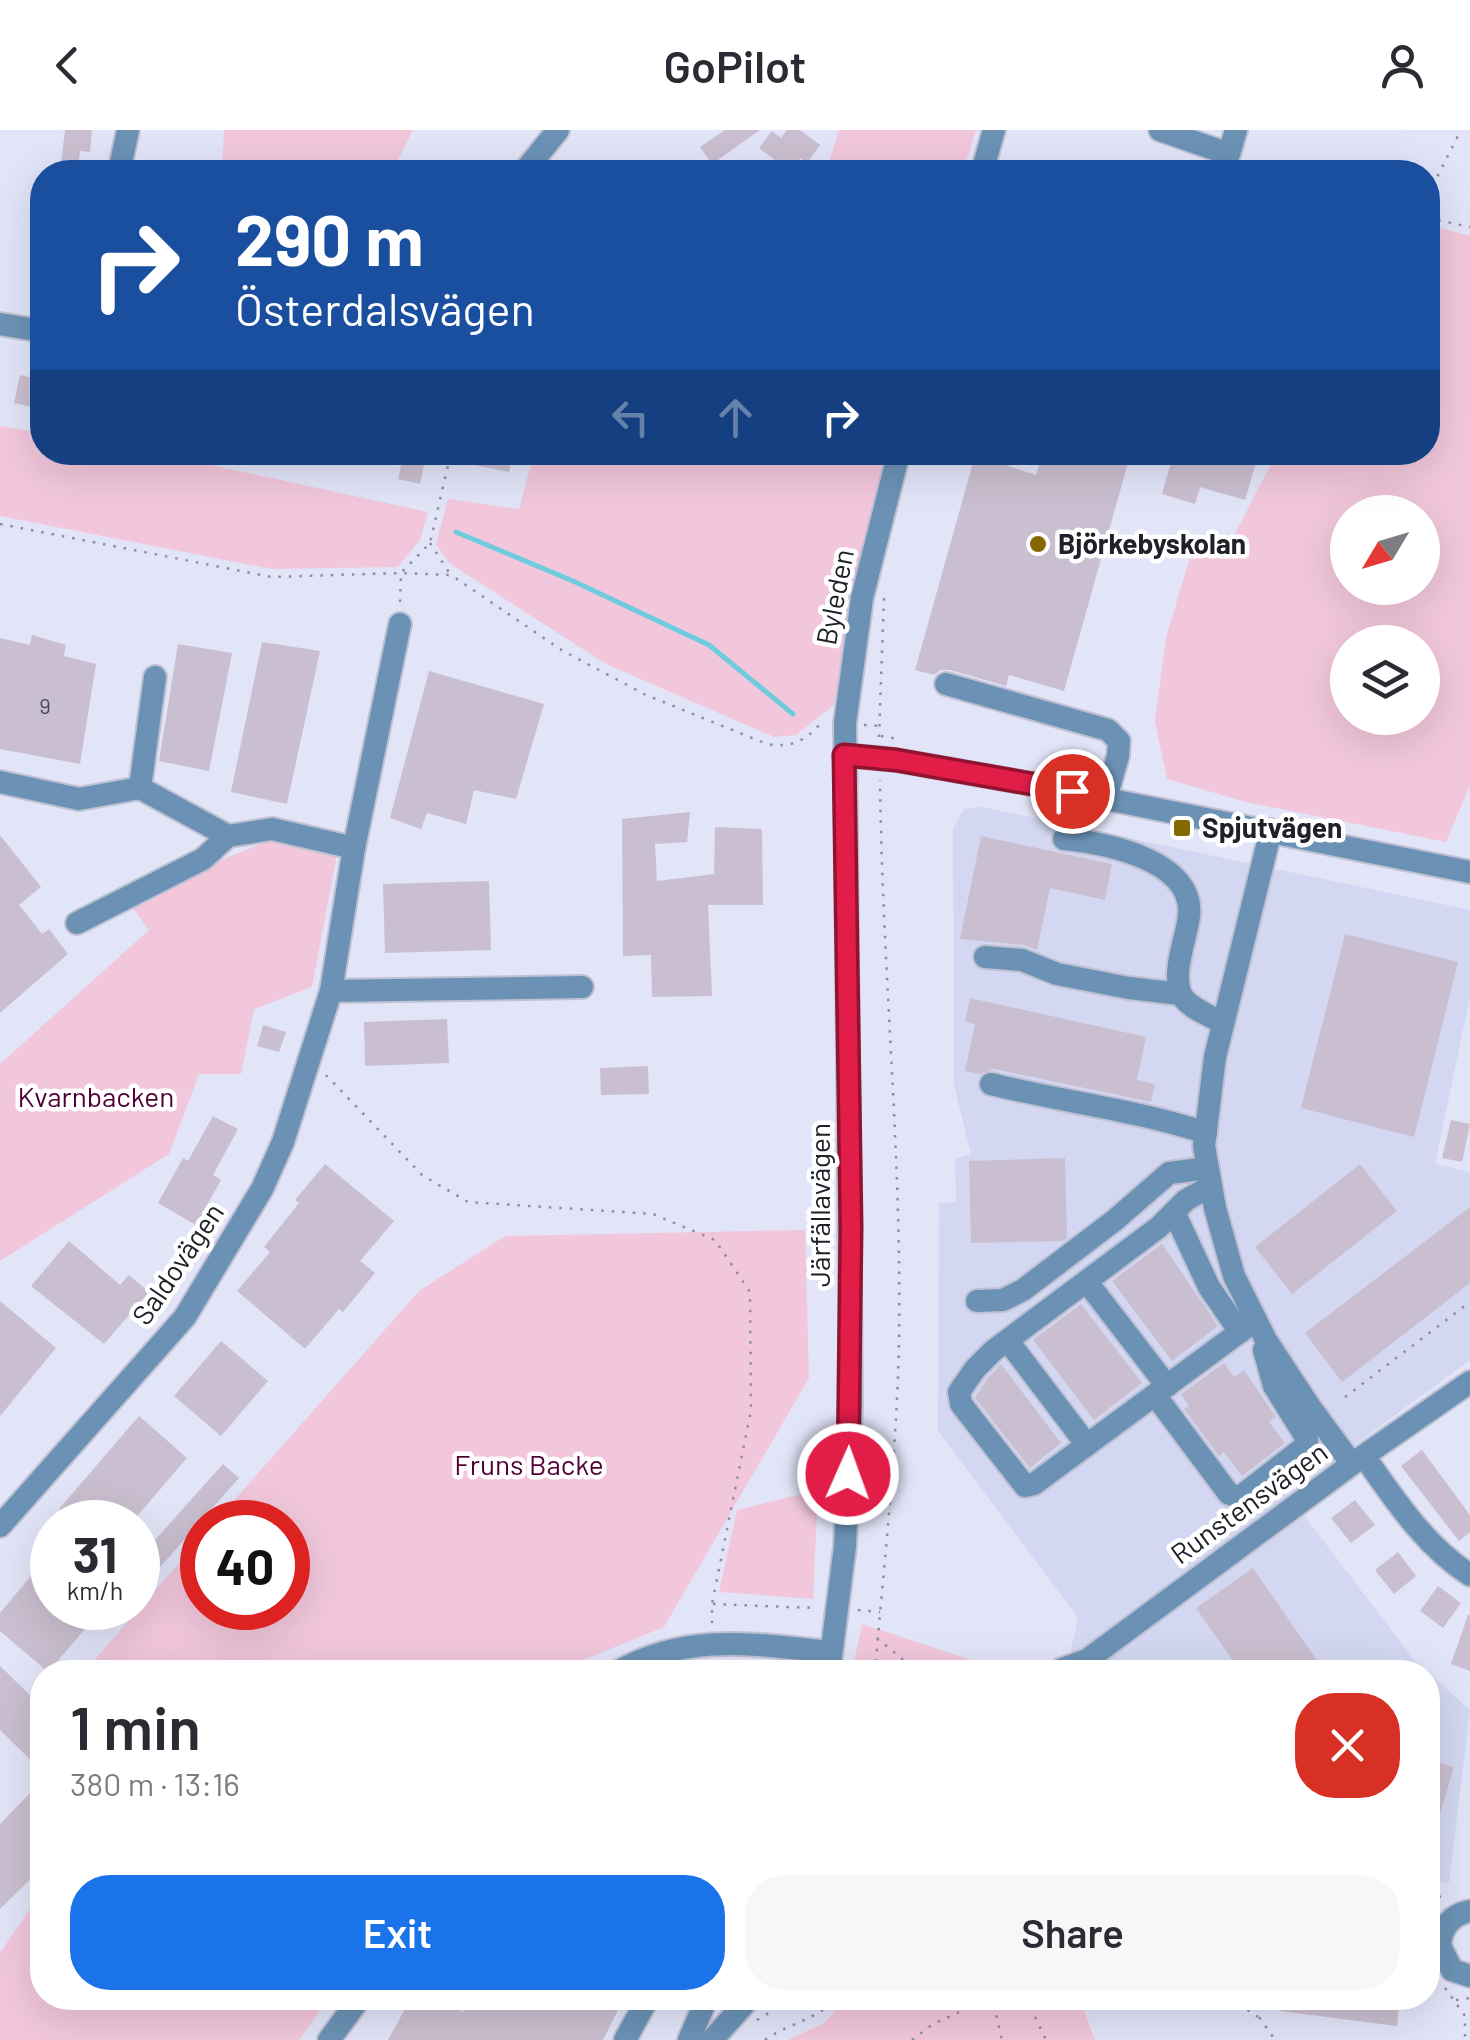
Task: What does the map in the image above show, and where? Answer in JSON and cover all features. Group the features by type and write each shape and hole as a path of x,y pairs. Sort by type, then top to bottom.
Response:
{"street":[{"path":"121,160 128,130"},
{"path":"534,160 558,130"},
{"path":"985,160 994,130"},
{"path":"1160,130 1229,154 1236,130"},
{"path":"0,324 30,329"},
{"name":"Byleden","path":"844,755 862,598 896,465"},
{"name":"Saldovägen","path":"0,1526 185,1317 262,1189 283,1142 332,991 354,848 400,624"},
{"path":"140,788 155,677"},
{"path":"946,684 1108,730 1119,741 1106,798"},
{"path":"844,755 1106,798 1470,872"},
{"name":"Järfällavägen","path":"829,1660 846,1546 851,1403 844,755"},
{"path":"0,782 79,799 140,788 228,836"},
{"path":"77,924 203,859 228,836 272,829 354,848"},
{"path":"1086,1282 1228,1494 1240,1497 1307,1445 1274,1386 1263,1344 1234,1276 1210,1177 1206,1133 1215,1057 1271,830"},
{"path":"1064,839 1110,848 1176,874 1188,895 1190,912 1178,967 1180,994 1224,1023"},
{"path":"985,957 1022,960 1057,974 1180,994"},
{"path":"332,991 582,987"},
{"path":"991,1084 1088,1107 1154,1116 1206,1133"},
{"path":"976,1301 1003,1300 1023,1290 1169,1173 1210,1177"},
{"path":"1210,1177 1174,1212 975,1369 959,1392 960,1404 1007,1466 1026,1486 1034,1484 1161,1390 1254,1330"},
{"path":"1174,1212 1209,1287 1254,1330 1310,1408 1444,1558 1470,1576"},
{"path":"1008,1340 1086,1445"},
{"name":"Runstensvägen","path":"1087,1660 1470,1382"},
{"path":"644,1660 671,1648 712,1644 796,1660"},
{"path":"1440,1936 1454,1908"},
{"path":"1440,1956 1452,1970 1465,1998"},
{"path":"329,2040 351,2010"},
{"path":"625,2040 641,2010"},
{"path":"689,2040 702,2010"},
{"path":"712,2040 744,2010"}],"path":[{"path":"1440,171 1461,130"},
{"path":"1229,154 1246,160"},
{"path":"1440,221 1470,227"},
{"path":"400,624 401,572 430,542 448,465"},
{"path":"0,524 272,577 401,572 451,575"},
{"path":"430,542 451,575 563,651 646,695 766,744 787,747 810,735 820,724 879,726"},
{"path":"876,1660 899,1342 896,1126 881,861 879,726 885,590"},
{"path":"312,1060 422,1175 468,1202 653,1214 716,1240 750,1292 751,1410 712,1604 712,1636"},
{"path":"1345,1396 1470,1302"},
{"path":"712,1604 882,1612"},
{"path":"878,1638 904,1660"},
{"path":"1455,1976 1465,1998 1465,2040"},
{"path":"765,2040 781,2028 823,2010"},
{"path":"912,2040 933,2024 964,2010"},
{"path":"995,2010 1002,2040"},
{"path":"1032,2010 1046,2040"},
{"path":"1247,2010 1259,2018"},
{"path":"1256,2010 1275,2040"}],"shaded area":[{"path":"982,807 1470,910 1470,996 1435,1164 1470,1172 1470,1360 1288,1494 1414,1660 1069,1660 1078,1618 938,1431 939,1203 956,1202 955,1159 971,1154 954,1085 953,828 964,809"},
{"path":"1440,1683 1470,1710 1449,1883 1440,1881"}],"green space":[{"path":"224,130 413,130 398,160 223,160"},
{"path":"839,130 976,130 967,160 830,160"},
{"path":"1440,228 1470,236 1470,785 1446,842 1246,802 1167,779 1155,721 1166,638 1195,540 1230,543 1271,465 1440,465"},
{"path":"0,426 30,431 30,465 211,465 428,512 420,540 398,567 272,569 0,516"},
{"path":"531,465 888,465 855,578 834,705 796,735 774,737 606,664 449,563 436,544 448,499 519,509"},
{"name":"Kvarnbacken","path":"268,841 337,854 312,987 254,1009 241,1074 199,1074 169,1154 0,1261 0,1064 149,930 126,899"},
{"name":"Fruns Backe","path":"805,1230 809,1378 664,1627 583,1660 94,1660 121,1630 160,1630 160,1585 180,1562 180,1630 310,1630 310,1500 234,1500 419,1291 505,1236"},
{"path":"818,1490 813,1599 719,1592 737,1510"},
{"path":"862,1624 972,1660 854,1660"},
{"path":"30,1909 30,2010 320,2010 299,2040 0,2040 0,1953"},
{"path":"835,2010 1084,2010 1095,2040 788,2040 824,2023"}],"building":[{"path":"65,130 92,130 90,152 80,151 79,160 61,160"},
{"path":"725,130 760,130 718,160 709,160 700,147"},
{"path":"787,130 800,130 820,145 809,160 774,160 759,148 772,131 781,138"},
{"path":"20,375 30,377 30,407 14,403"},
{"path":"401,465 424,465 420,484 398,479"},
{"path":"474,465 510,465 509,472"},
{"path":"972,465 1008,465 1036,475 1039,465 1127,465 1064,691 1009,675 1006,686 950,670 934,675 915,670"},
{"path":"1170,465 1255,465 1245,500 1200,487 1195,504 1162,494"},
{"path":"32,635 66,645 64,656 96,664 80,764 0,749 0,638 30,645"},
{"path":"262,642 320,651 287,804 231,792"},
{"path":"178,644 232,653 209,771 159,761"},
{"path":"429,671 544,704 516,799 474,790 466,824 427,813 421,829 390,818"},
{"path":"690,812 687,842 655,844 657,881 714,874 715,827 762,829 763,905 708,905 712,996 652,997 651,955 623,956 622,819"},
{"path":"0,835 41,887 19,905 42,934 49,929 68,954 0,1013"},
{"path":"981,836 1112,864 1105,900 1050,888 1037,950 1024,945 960,939"},
{"path":"489,881 491,950 385,953 383,884"},
{"path":"1345,934 1458,962 1414,1137 1301,1108"},
{"path":"970,998 1146,1037 1137,1080 1155,1084 1151,1102 994,1069 980,1074 965,1071 975,1024 965,1022"},
{"path":"447,1019 449,1063 365,1066 364,1022"},
{"path":"263,1025 286,1032 279,1052 257,1046"},
{"path":"648,1066 649,1094 601,1095 600,1068"},
{"path":"213,1116 238,1129 213,1175 221,1180 196,1225 158,1203"},
{"path":"1451,1120 1470,1124 1462,1162 1442,1158"},
{"path":"1065,1158 1067,1238 971,1243 969,1161"},
{"path":"325,1164 394,1221 360,1261 375,1273 305,1349 237,1291 270,1252 264,1247"},
{"path":"1360,1164 1397,1211 1292,1294 1255,1247"},
{"path":"1470,1207 1470,1283 1342,1382 1305,1333"},
{"path":"69,1241 120,1285 129,1275 149,1292 104,1344 31,1286"},
{"path":"1162,1244 1218,1326 1172,1361 1112,1281"},
{"path":"0,1301 56,1348 0,1416"},
{"path":"1081,1304 1142,1383 1094,1420 1033,1340"},
{"path":"221,1341 268,1381 221,1436 174,1396"},
{"path":"1224,1363 1234,1377 1244,1370 1276,1417 1269,1422 1285,1443 1242,1476 1224,1452 1219,1456 1184,1409 1189,1406 1181,1394"},
{"path":"1001,1364 1061,1443 1030,1468 975,1398"},
{"path":"139,1416 187,1458 151,1500 67,1500"},
{"path":"1422,1450 1470,1515 1470,1532 1459,1541 1401,1466"},
{"path":"223,1464 239,1478 220,1500 191,1500"},
{"path":"1355,1500 1375,1525 1351,1543 1331,1518"},
{"path":"180,1512 180,1545 160,1567 160,1534"},
{"path":"1398,1552 1416,1576 1394,1594 1375,1570"},
{"path":"1253,1568 1317,1660 1233,1660 1196,1608"},
{"path":"30,1577 30,1630 84,1630 58,1660 34,1660 0,1631 0,1613"},
{"path":"1438,1586 1461,1603 1443,1628 1420,1611"},
{"path":"1470,1615 1470,1671 1451,1664"},
{"path":"0,1666 30,1695 30,1759 0,1730"},
{"path":"1440,1763 1454,1767 1440,1814"},
{"path":"30,1793 30,1880 0,1909 0,1824"},
{"path":"404,2010 618,2010 603,2040 388,2040"},
{"path":"1280,2010 1399,2010 1397,2026"}],"waterway":[{"path":"456,532 709,645 793,714"}],"place":[{"name":"Björkebyskolan","path":"1038,544"},
{"name":"Spjutvägen","path":"1182,828"}],"route":[{"path":"848,1474 851,1228 844,755 896,760 1072,791"}]}
